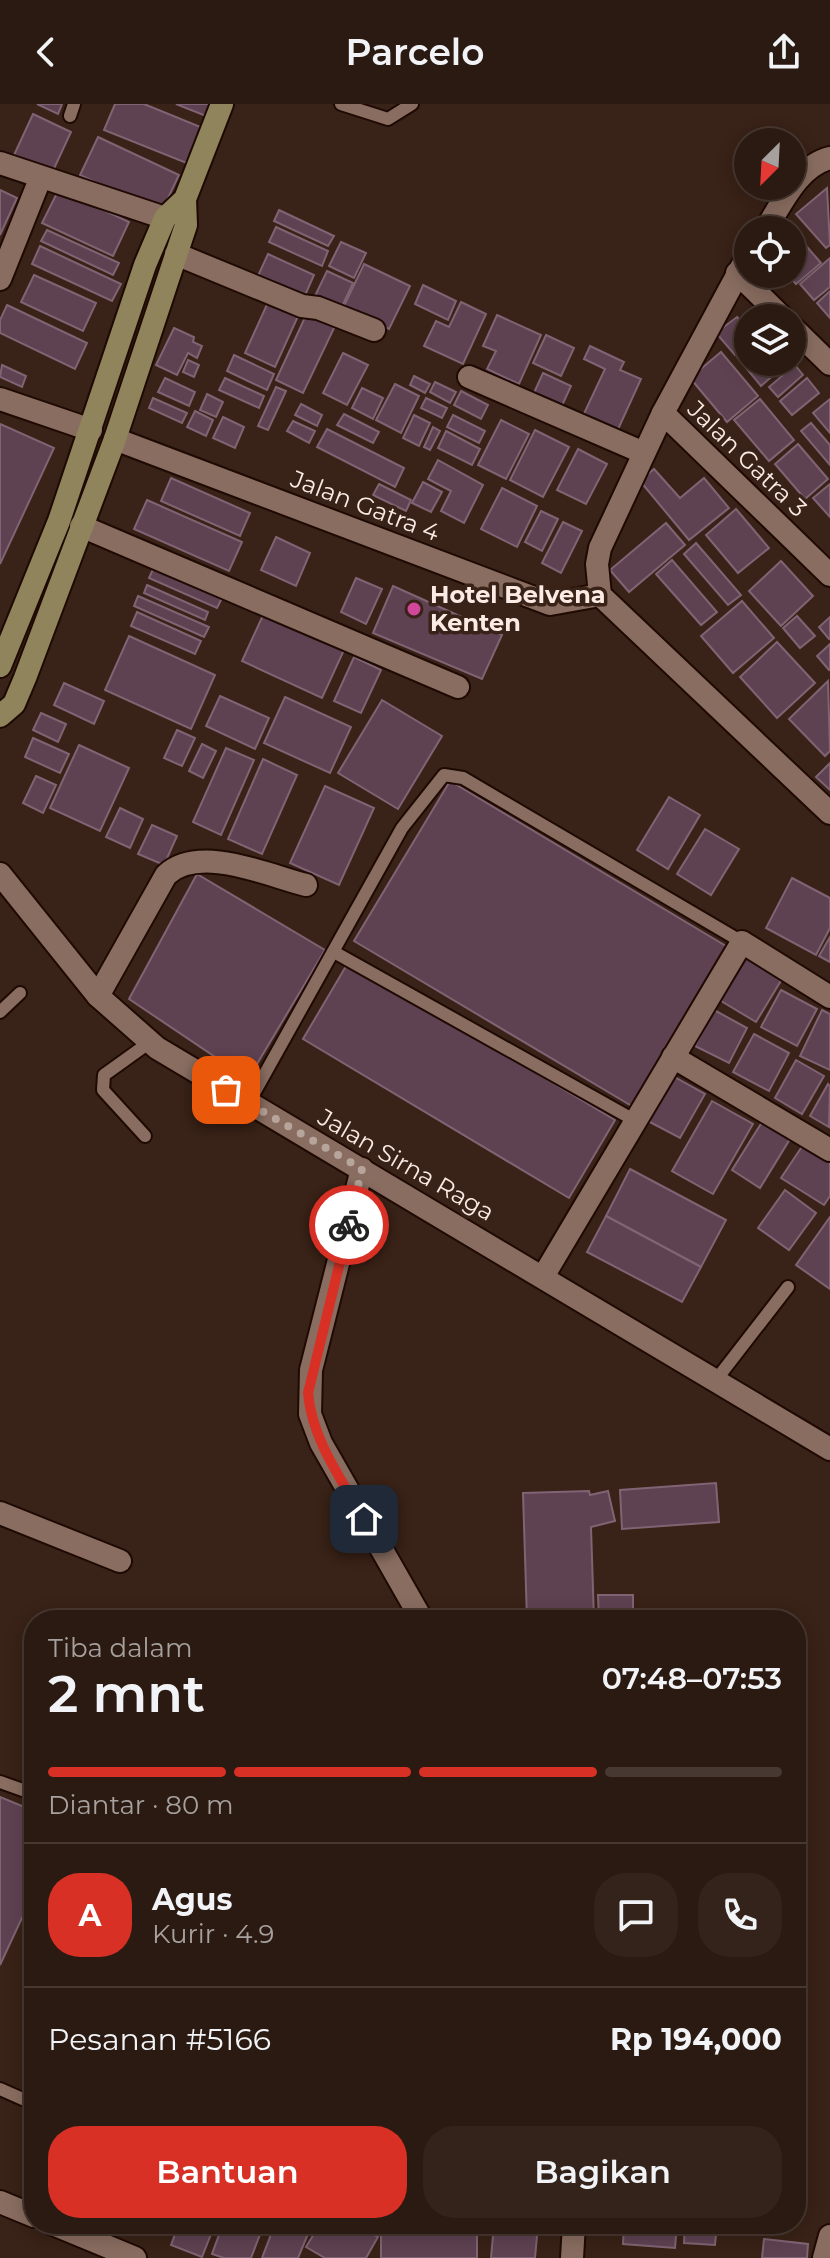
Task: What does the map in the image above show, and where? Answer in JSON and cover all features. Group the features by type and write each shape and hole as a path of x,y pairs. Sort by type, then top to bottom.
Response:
{"main road":[{"path":"0,716 14,704 25,678 115,439 186,225 185,199 222,104"},
{"path":"0,666 91,430 145,265 165,218 185,199"}],"street":[{"path":"774,216 802,174 819,161 830,158"},
{"path":"0,163 40,179 165,218"},
{"path":"0,279 40,179"},
{"path":"176,254 302,306 318,308 374,330"},
{"path":"734,279 663,413 600,548 599,586 830,813"},
{"path":"760,288 772,304"},
{"path":"806,341 830,364"},
{"path":"469,377 644,453"},
{"path":"0,399 91,430"},
{"name":"Jalan Gatra 3","path":"663,413 830,575"},
{"name":"Jalan Gatra 4","path":"115,439 550,604 599,586"},
{"path":"81,526 458,687"},
{"path":"98,996 166,875 176,865 215,863 306,885"},
{"name":"Jalan Sirna Raga","path":"0,874 98,996 150,1042 248,1104 544,1275 830,1449"},
{"path":"544,1275 742,942 830,997"},
{"path":"673,1057 830,1150"},
{"path":"362,1169 311,1370 310,1414 321,1443 416,1610"},
{"path":"0,1513 120,1561"},
{"path":"0,2202 24,2212"},
{"path":"65,2234 82,2248 135,2258"},
{"path":"572,2258 573,2234"},
{"path":"824,2258 830,2236"}],"lane":[{"path":"341,104 388,119 412,104"},
{"path":"248,1104 402,828 438,778 451,774 742,942"},
{"path":"334,952 634,1120"},
{"path":"0,1012 20,993"},
{"path":"145,1136 103,1090 102,1081 104,1075 150,1042"},
{"path":"716,1380 788,1287"},
{"path":"0,1782 24,1790"},
{"path":"0,2089 24,2100"}],"building":[{"path":"37,104 62,104 58,114"},
{"path":"115,104 144,104 203,128 189,164 104,130"},
{"path":"176,104 211,104 206,116"},
{"path":"33,114 71,132 52,173 14,155"},
{"path":"98,137 179,175 161,213 80,175"},
{"path":"827,188 830,245 826,248 806,225 806,216 796,214"},
{"path":"59,189 129,222 113,256 42,223"},
{"path":"0,190 17,198 0,235"},
{"path":"279,210 334,236 328,246 274,221"},
{"path":"276,227 328,251 322,266 269,242"},
{"path":"47,230 119,263 113,275 41,241"},
{"path":"341,242 366,253 354,278 329,266"},
{"path":"40,246 121,284 112,301 32,264"},
{"path":"806,246 821,263 806,276"},
{"path":"268,254 314,275 303,300 257,278"},
{"path":"830,258 830,287 814,300 804,288 806,288 806,279"},
{"path":"364,264 410,286 389,329 343,308"},
{"path":"327,271 353,283 340,311 314,298"},
{"path":"34,275 96,303 83,331 21,302"},
{"path":"423,285 456,301 448,320 415,304"},
{"path":"830,291 830,318 817,303"},
{"path":"269,300 299,314 275,367 245,353"},
{"path":"461,302 486,314 463,364 424,346 436,321 449,327"},
{"path":"7,305 87,343 75,369 0,333 0,320"},
{"path":"307,313 335,326 303,393 276,380"},
{"path":"497,315 541,335 519,384 487,369 496,351 483,346"},
{"path":"734,319 734,354 716,333"},
{"path":"174,328 194,337 193,342 202,346 197,358 188,353 177,375 156,365"},
{"path":"546,335 574,348 561,376 533,363"},
{"path":"590,346 624,362 620,370 641,379 615,436 581,420 605,369 584,359"},
{"path":"721,352 734,367 734,376 741,376 758,396 727,422 690,378"},
{"path":"343,353 368,365 347,405 323,393"},
{"path":"234,355 274,374 267,390 227,371"},
{"path":"188,360 199,365 194,377 183,372"},
{"path":"2,365 26,376 22,387 0,377"},
{"path":"543,373 571,386 560,410 532,397"},
{"path":"414,376 430,384 425,393 410,385"},
{"path":"753,376 772,376 761,386"},
{"path":"782,376 802,376 778,397 769,387"},
{"path":"165,378 195,392 189,406 158,392"},
{"path":"225,378 264,396 259,408 219,390"},
{"path":"807,378 819,393 792,415 780,401"},
{"path":"435,382 456,392 450,403 430,392"},
{"path":"395,384 419,396 401,433 376,420"},
{"path":"276,387 286,391 268,430 258,426"},
{"path":"362,388 383,398 373,419 352,408"},
{"path":"461,391 488,405 481,419 454,405"},
{"path":"207,394 223,402 216,417 200,410"},
{"path":"153,398 187,413 182,423 149,408"},
{"path":"426,398 447,408 442,418 421,408"},
{"path":"760,399 794,440 769,461 734,420"},
{"path":"830,399 830,433 813,413"},
{"path":"301,404 322,415 317,426 295,415"},
{"path":"195,411 213,420 206,436 187,427"},
{"path":"344,414 379,432 373,443 337,425"},
{"path":"414,415 430,423 419,446 403,438"},
{"path":"453,415 485,431 479,443 447,427"},
{"path":"223,417 244,427 235,448 213,438"},
{"path":"501,420 529,434 506,479 478,465"},
{"path":"293,421 315,431 309,443 287,431"},
{"path":"811,423 830,445 830,465 801,431"},
{"path":"0,424 54,448 0,564"},
{"path":"433,427 440,431 430,450 424,447"},
{"path":"327,429 404,468 395,487 317,447"},
{"path":"535,430 569,447 543,497 510,480"},
{"path":"446,431 480,449 472,465 438,448"},
{"path":"798,444 828,479 805,499 775,464"},
{"path":"578,449 607,464 586,504 557,490"},
{"path":"438,460 483,485 464,523 441,511 451,491 428,479"},
{"path":"654,469 680,498 704,478 729,508 689,540 640,481"},
{"path":"171,478 250,513 240,536 161,501"},
{"path":"423,482 442,492 431,512 412,503"},
{"path":"379,484 411,500 406,511 373,495"},
{"path":"830,484 830,517 813,498"},
{"path":"502,488 537,506 517,547 481,529"},
{"path":"147,500 242,542 229,571 134,529"},
{"path":"736,509 769,548 738,573 706,535"},
{"path":"541,511 558,519 542,551 525,542"},
{"path":"563,522 582,531 561,573 542,563"},
{"path":"666,523 685,545 629,592 610,570"},
{"path":"276,537 310,553 296,586 261,570"},
{"path":"696,543 741,595 728,605 684,554"},
{"path":"672,560 717,612 701,625 656,574"},
{"path":"781,561 813,596 781,626 749,591"},
{"path":"155,565 223,596 217,608 149,578"},
{"path":"356,578 382,589 366,624 341,612"},
{"path":"147,585 208,612 205,620 144,593"},
{"name":"Hotel Belvena Kenten","path":"393,586 502,635 482,679 373,633"},
{"path":"138,596 209,627 204,637 134,606"},
{"path":"742,601 774,638 733,673 701,636"},
{"path":"137,612 201,641 195,654 131,626"},
{"path":"264,613 344,650 322,698 242,661"},
{"path":"797,616 815,636 800,648 783,628"},
{"path":"830,617 830,638 829,639 819,627"},
{"path":"129,636 215,675 191,729 105,690"},
{"path":"777,642 815,683 777,718 740,677"},
{"path":"830,644 830,669 829,670 817,656"},
{"path":"354,657 381,670 361,713 334,701"},
{"path":"828,681 830,751 825,756 789,719"},
{"path":"64,683 104,701 94,724 54,705"},
{"path":"220,696 269,718 255,749 206,726"},
{"path":"285,697 351,727 330,773 264,743"},
{"path":"382,700 442,736 398,809 338,773"},
{"path":"41,713 66,724 58,742 33,730"},
{"path":"177,730 195,738 182,766 164,758"},
{"path":"33,738 69,754 60,773 25,757"},
{"path":"202,744 216,751 203,778 189,771"},
{"path":"79,745 129,768 100,831 50,808"},
{"path":"226,748 254,760 221,835 193,822"},
{"path":"263,759 297,775 262,854 228,839"},
{"path":"830,763 830,790 816,777"},
{"path":"36,776 56,785 43,813 23,803"},
{"path":"450,781 731,949 635,1108 354,941"},
{"path":"325,786 374,808 339,885 290,863"},
{"path":"669,797 700,815 668,869 637,850"},
{"path":"120,808 143,819 130,848 106,837"},
{"path":"152,825 177,836 164,865 138,854"},
{"path":"705,829 739,849 711,895 677,874"},
{"path":"197,874 325,950 248,1079 129,999"},
{"path":"792,878 830,898 830,928 816,955 766,928"},
{"path":"830,937 830,962 819,956"},
{"path":"746,958 782,979 756,1022 721,1001"},
{"path":"349,961 615,1120 569,1198 303,1039"},
{"path":"781,990 817,1009 797,1046 761,1027"},
{"path":"714,1010 747,1028 729,1063 695,1046"},
{"path":"822,1010 830,1014 830,1070 800,1056"},
{"path":"754,1034 789,1053 769,1091 733,1072"},
{"path":"796,1060 824,1076 802,1114 775,1098"},
{"path":"671,1075 705,1094 680,1138 646,1120"},
{"path":"828,1084 830,1086 829,1127 810,1116"},
{"path":"712,1101 753,1124 713,1194 672,1171"},
{"path":"762,1122 790,1139 760,1188 732,1170"},
{"path":"805,1142 830,1158 830,1196 824,1205 781,1178"},
{"path":"630,1169 726,1220 701,1267 606,1216"},
{"path":"785,1190 816,1213 789,1250 758,1228"},
{"path":"606,1216 701,1267 682,1302 587,1252"},
{"path":"830,1217 830,1289 796,1265"},
{"path":"716,1483 719,1522 622,1529 620,1490"},
{"path":"589,1491 590,1495 608,1491 615,1521 591,1527 594,1610 527,1610 523,1493"},
{"path":"598,1595 633,1595 633,1610 599,1610"},
{"path":"0,1797 24,1807 24,1913 0,1965"},
{"path":"175,2234 211,2234 202,2257 171,2245"},
{"path":"219,2234 260,2234 251,2258 224,2258 212,2254"},
{"path":"271,2234 308,2234 298,2258 262,2258"},
{"path":"314,2234 372,2234 378,2237 366,2258 325,2258 306,2247"},
{"path":"381,2234 477,2234 477,2258 381,2258"},
{"path":"493,2234 537,2234 535,2258 491,2258"},
{"path":"624,2234 676,2234 675,2248 623,2244"},
{"path":"684,2234 716,2234 715,2245 684,2243"},
{"path":"764,2239 808,2244 807,2258 762,2258"}],"way so far":[{"path":"226,1090 362,1169 349,1225"}],"place":[{"name":"Hotel Belvena Kenten","path":"414,609"}],"route":[{"path":"349,1225 311,1370 308,1393 310,1414 321,1443 364,1519"}]}
